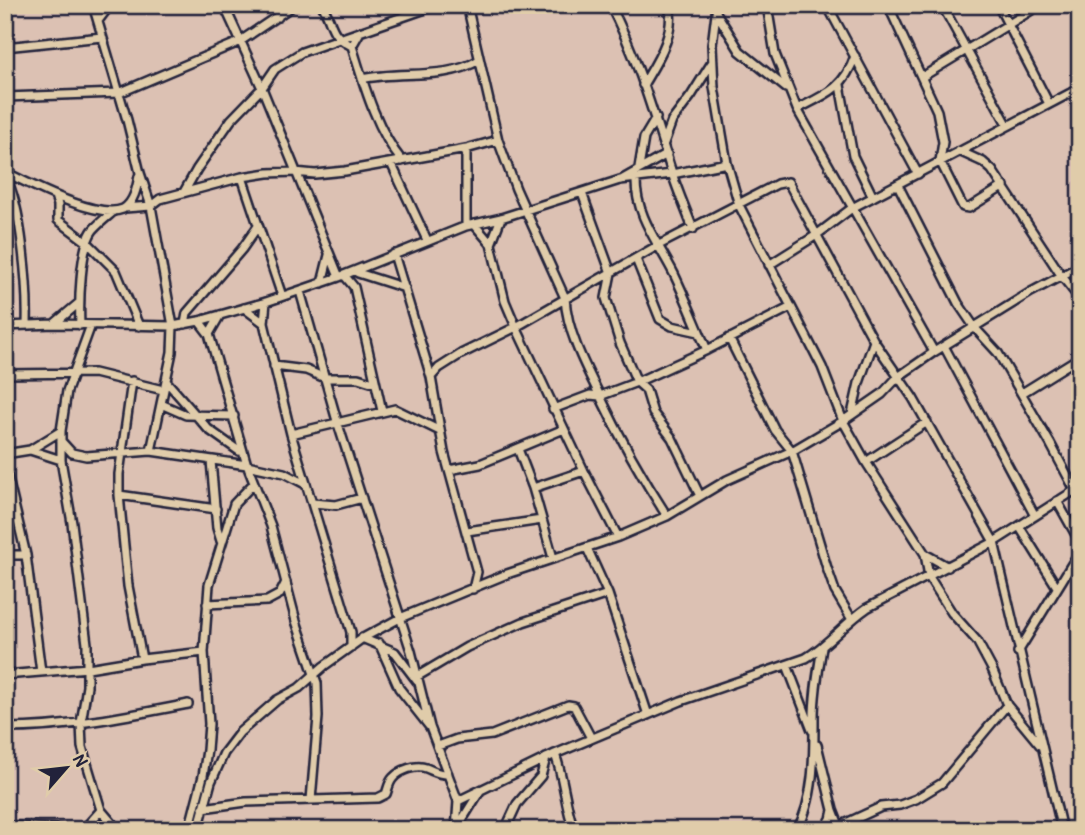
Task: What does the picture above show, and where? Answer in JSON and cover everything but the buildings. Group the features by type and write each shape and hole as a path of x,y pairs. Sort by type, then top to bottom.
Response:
{"street":[{"path":"93,5 151,206 173,326 172,352 151,451"},
{"path":"97,22 110,5"},
{"path":"224,5 262,88 329,254 342,276 354,287"},
{"path":"276,5 278,17"},
{"path":"5,97 119,93 239,42 293,5"},
{"path":"322,5 332,31 339,39 352,46 380,123 402,161"},
{"path":"184,192 220,136 275,69 284,62 302,52 437,5"},
{"path":"467,5 498,140 516,189 565,298 565,309 582,359 625,448 667,516"},
{"path":"610,5 656,118 672,174 693,229"},
{"path":"643,85 668,38 671,15 669,5"},
{"path":"767,5 775,54 797,109 934,352"},
{"path":"827,5 918,174"},
{"path":"888,5 941,125 943,142 940,161 965,208 1004,186"},
{"path":"942,5 1008,126"},
{"path":"998,5 1049,104"},
{"path":"922,77 1040,5"},
{"path":"717,9 740,51 788,89"},
{"path":"717,9 712,63 727,163 739,205 822,367 843,421 925,554 929,578 952,613 977,641 1007,705 1042,748"},
{"path":"352,46 360,32"},
{"path":"5,47 102,37"},
{"path":"797,109 840,85 855,56"},
{"path":"362,79 392,74 445,72 463,69 479,60"},
{"path":"664,145 672,121 712,63"},
{"path":"840,85 853,156 873,197"},
{"path":"769,265 815,236 852,208 1080,88"},
{"path":"639,168 644,138 656,118"},
{"path":"5,175 94,209 114,211 151,206 160,199 242,177 268,173 315,174 402,161 498,140"},
{"path":"466,149 470,225 491,244 505,301 516,327 583,471 618,537"},
{"path":"959,151 983,162 1004,186 1061,275 1080,299"},
{"path":"5,326 173,326 220,316 359,271 427,240 470,225 527,211 620,180 667,154"},
{"path":"391,163 427,240"},
{"path":"620,180 672,174 727,163"},
{"path":"125,208 135,193 140,173"},
{"path":"300,186 315,174"},
{"path":"5,175 12,192 19,228 27,295 27,324"},
{"path":"242,177 282,296"},
{"path":"636,179 642,211 657,246 676,277 707,350"},
{"path":"431,377 439,368 657,246 777,184 788,182 873,341 927,422 994,542 1062,830"},
{"path":"458,801 546,758 681,701 806,658 822,648 851,618 994,542 1077,488 998,353 975,328 958,303 898,185"},
{"path":"582,193 611,273 607,298 620,343 637,382 646,390 653,413 672,438 700,496"},
{"path":"54,195 58,202 58,220 116,271 139,326"},
{"path":"147,195 160,199"},
{"path":"92,231 94,209"},
{"path":"80,325 79,303 86,242 92,231 114,211"},
{"path":"491,244 501,218"},
{"path":"185,324 187,313 242,249 258,226"},
{"path":"322,283 329,254"},
{"path":"394,254 431,377 449,470 477,572 473,589"},
{"path":"636,259 660,319 671,326 699,332"},
{"path":"198,830 211,782 224,753 240,732 277,700 299,688 363,638 400,618 487,583 618,537 667,516 727,480 792,451 843,421 934,352 1080,266"},
{"path":"359,271 354,287 382,411"},
{"path":"359,271 405,288"},
{"path":"300,291 337,421 419,680 430,727 458,801 456,830 480,790"},
{"path":"266,302 264,323 274,366 305,485 351,632 351,647"},
{"path":"54,324 79,303"},
{"path":"553,408 590,395 600,396 637,382 791,307"},
{"path":"244,308 264,323"},
{"path":"209,334 220,316"},
{"path":"199,321 209,334 234,416 241,450 271,526 296,621 314,674 318,717 311,800"},
{"path":"91,326 73,372 63,408 61,459 84,614 88,668 81,723 82,747 101,810 118,830"},
{"path":"729,338 775,430 792,451 835,591 851,618"},
{"path":"852,414 873,341"},
{"path":"944,346 1035,516"},
{"path":"1022,393 1080,356"},
{"path":"427,365 439,368"},
{"path":"274,366 306,370 325,378 358,378 374,383"},
{"path":"5,374 94,373 163,390"},
{"path":"166,381 208,429 241,450"},
{"path":"132,382 119,474 119,495 128,586 142,659"},
{"path":"160,404 180,414 234,416"},
{"path":"291,434 337,421 400,409 440,431"},
{"path":"866,462 927,422"},
{"path":"449,470 481,464 564,429"},
{"path":"5,454 30,450 61,431"},
{"path":"61,441 72,453"},
{"path":"518,449 533,488 553,558"},
{"path":"30,450 61,459 72,453 94,456 151,451 284,473 305,485"},
{"path":"228,462 241,450"},
{"path":"211,461 221,542"},
{"path":"5,466 26,555 41,672"},
{"path":"533,488 583,471"},
{"path":"189,830 206,757 209,724 204,652 209,585 234,504 254,482"},
{"path":"119,495 216,509"},
{"path":"312,503 336,505 362,498"},
{"path":"1057,501 1080,542"},
{"path":"467,531 542,520"},
{"path":"1019,526 1057,587"},
{"path":"587,548 608,594 648,715"},
{"path":"1018,652 1080,551"},
{"path":"925,554 948,568"},
{"path":"5,555 26,555"},
{"path":"477,572 487,583"},
{"path":"207,604 267,601 281,594 286,582"},
{"path":"419,680 467,647 523,621 608,594"},
{"path":"351,632 379,643 401,657 419,680"},
{"path":"379,643 399,688 430,727"},
{"path":"797,830 807,800 815,738 816,686 822,648"},
{"path":"5,675 88,668 204,652"},
{"path":"310,660 324,666"},
{"path":"788,665 815,738 840,828 881,807 900,804 929,793 942,783 1007,705"},
{"path":"5,728 53,727 93,722 188,704"},
{"path":"438,746 467,737 492,735 568,705 578,710 591,738"},
{"path":"84,712 93,722"},
{"path":"555,754 563,775 574,830"},
{"path":"505,830 517,804 541,776 546,758"},
{"path":"203,808 246,802 382,797 396,775 419,766 448,775"},
{"path":"85,828 101,810"},
{"path":"824,830 833,810"},
{"path":"5,828 95,830"}]}
